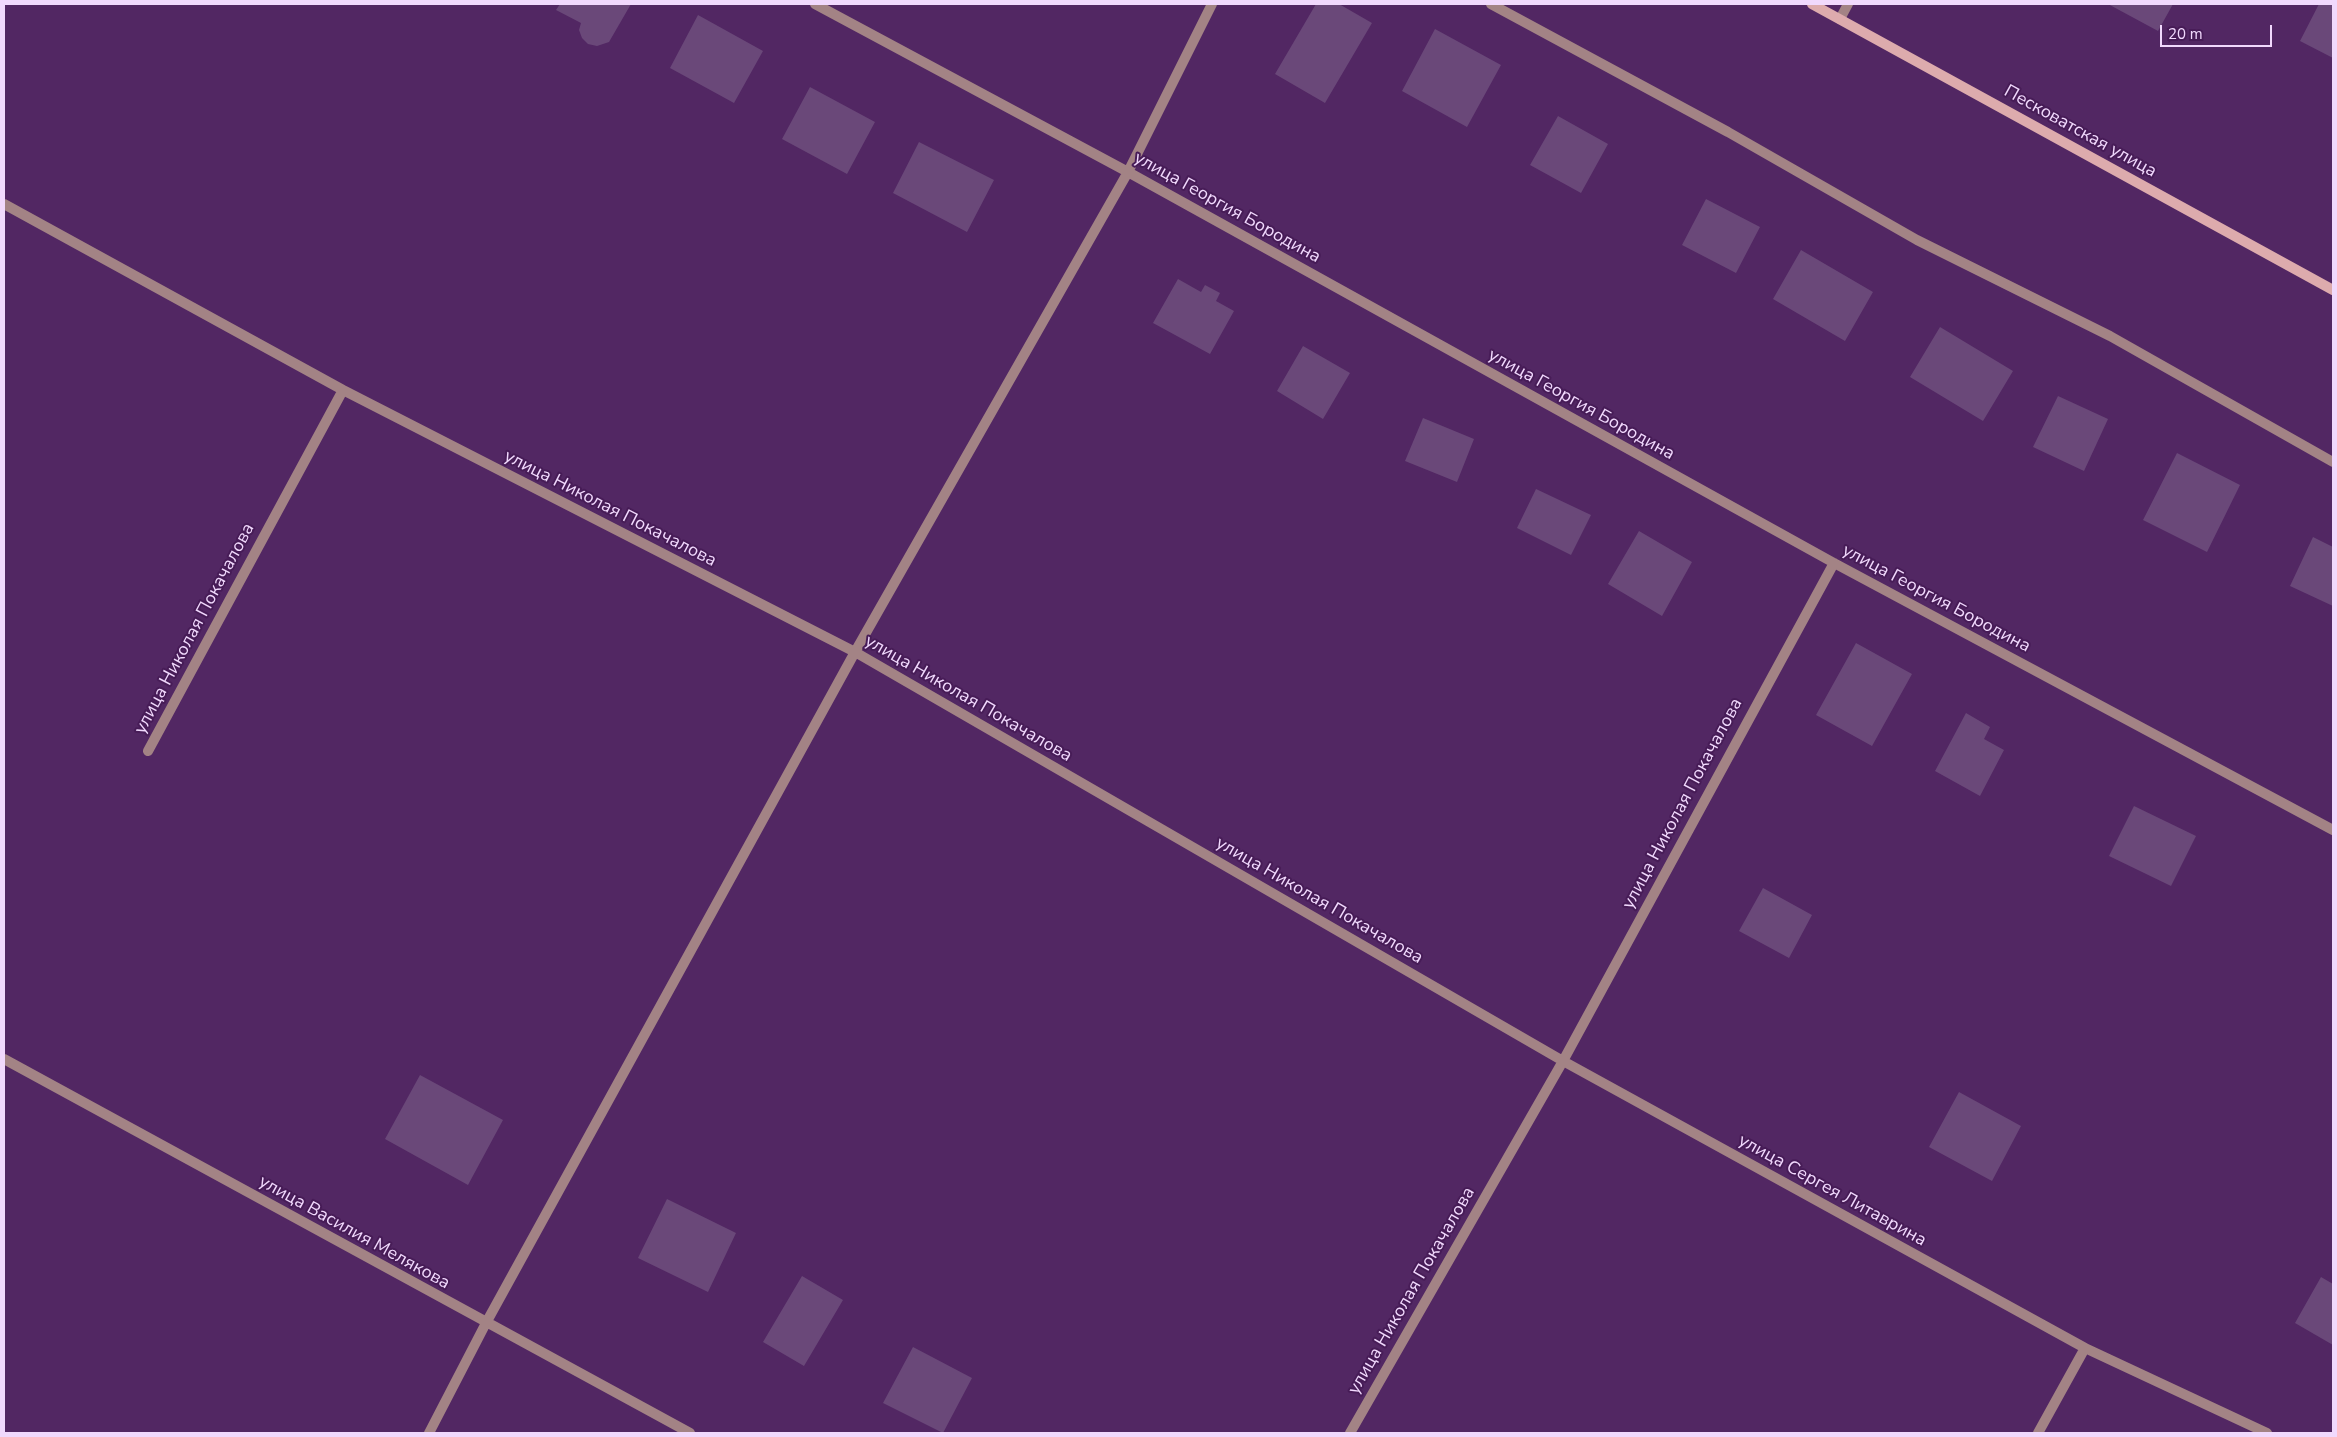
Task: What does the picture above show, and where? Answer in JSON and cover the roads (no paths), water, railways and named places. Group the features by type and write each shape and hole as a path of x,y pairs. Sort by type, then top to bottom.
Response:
{"main road":[{"name":"Песковатская улица","path":"1812,4 2333,290"}],"street":[{"name":"улица Георгия Бородина","path":"815,4 1128,172 1834,563 2333,830"},
{"path":"429,1433 486,1323 856,652 1128,172 1197,30 1212,4"},
{"path":"1491,4 1728,132 1917,240 2110,336 2333,462"},
{"path":"1840,19 1848,4"},
{"name":"улица Николая Покачалова","path":"4,204 343,390 856,652 1563,1062"},
{"name":"улица Николая Покачалова","path":"148,751 343,390"},
{"name":"улица Николая Покачалова","path":"1350,1433 1563,1062 1834,563"},
{"name":"улица Василия Мелякова","path":"4,1059 690,1433"},
{"name":"улица Сергея Литаврина","path":"1563,1062 2086,1348 2267,1433"},
{"path":"2038,1433 2086,1348"}]}
